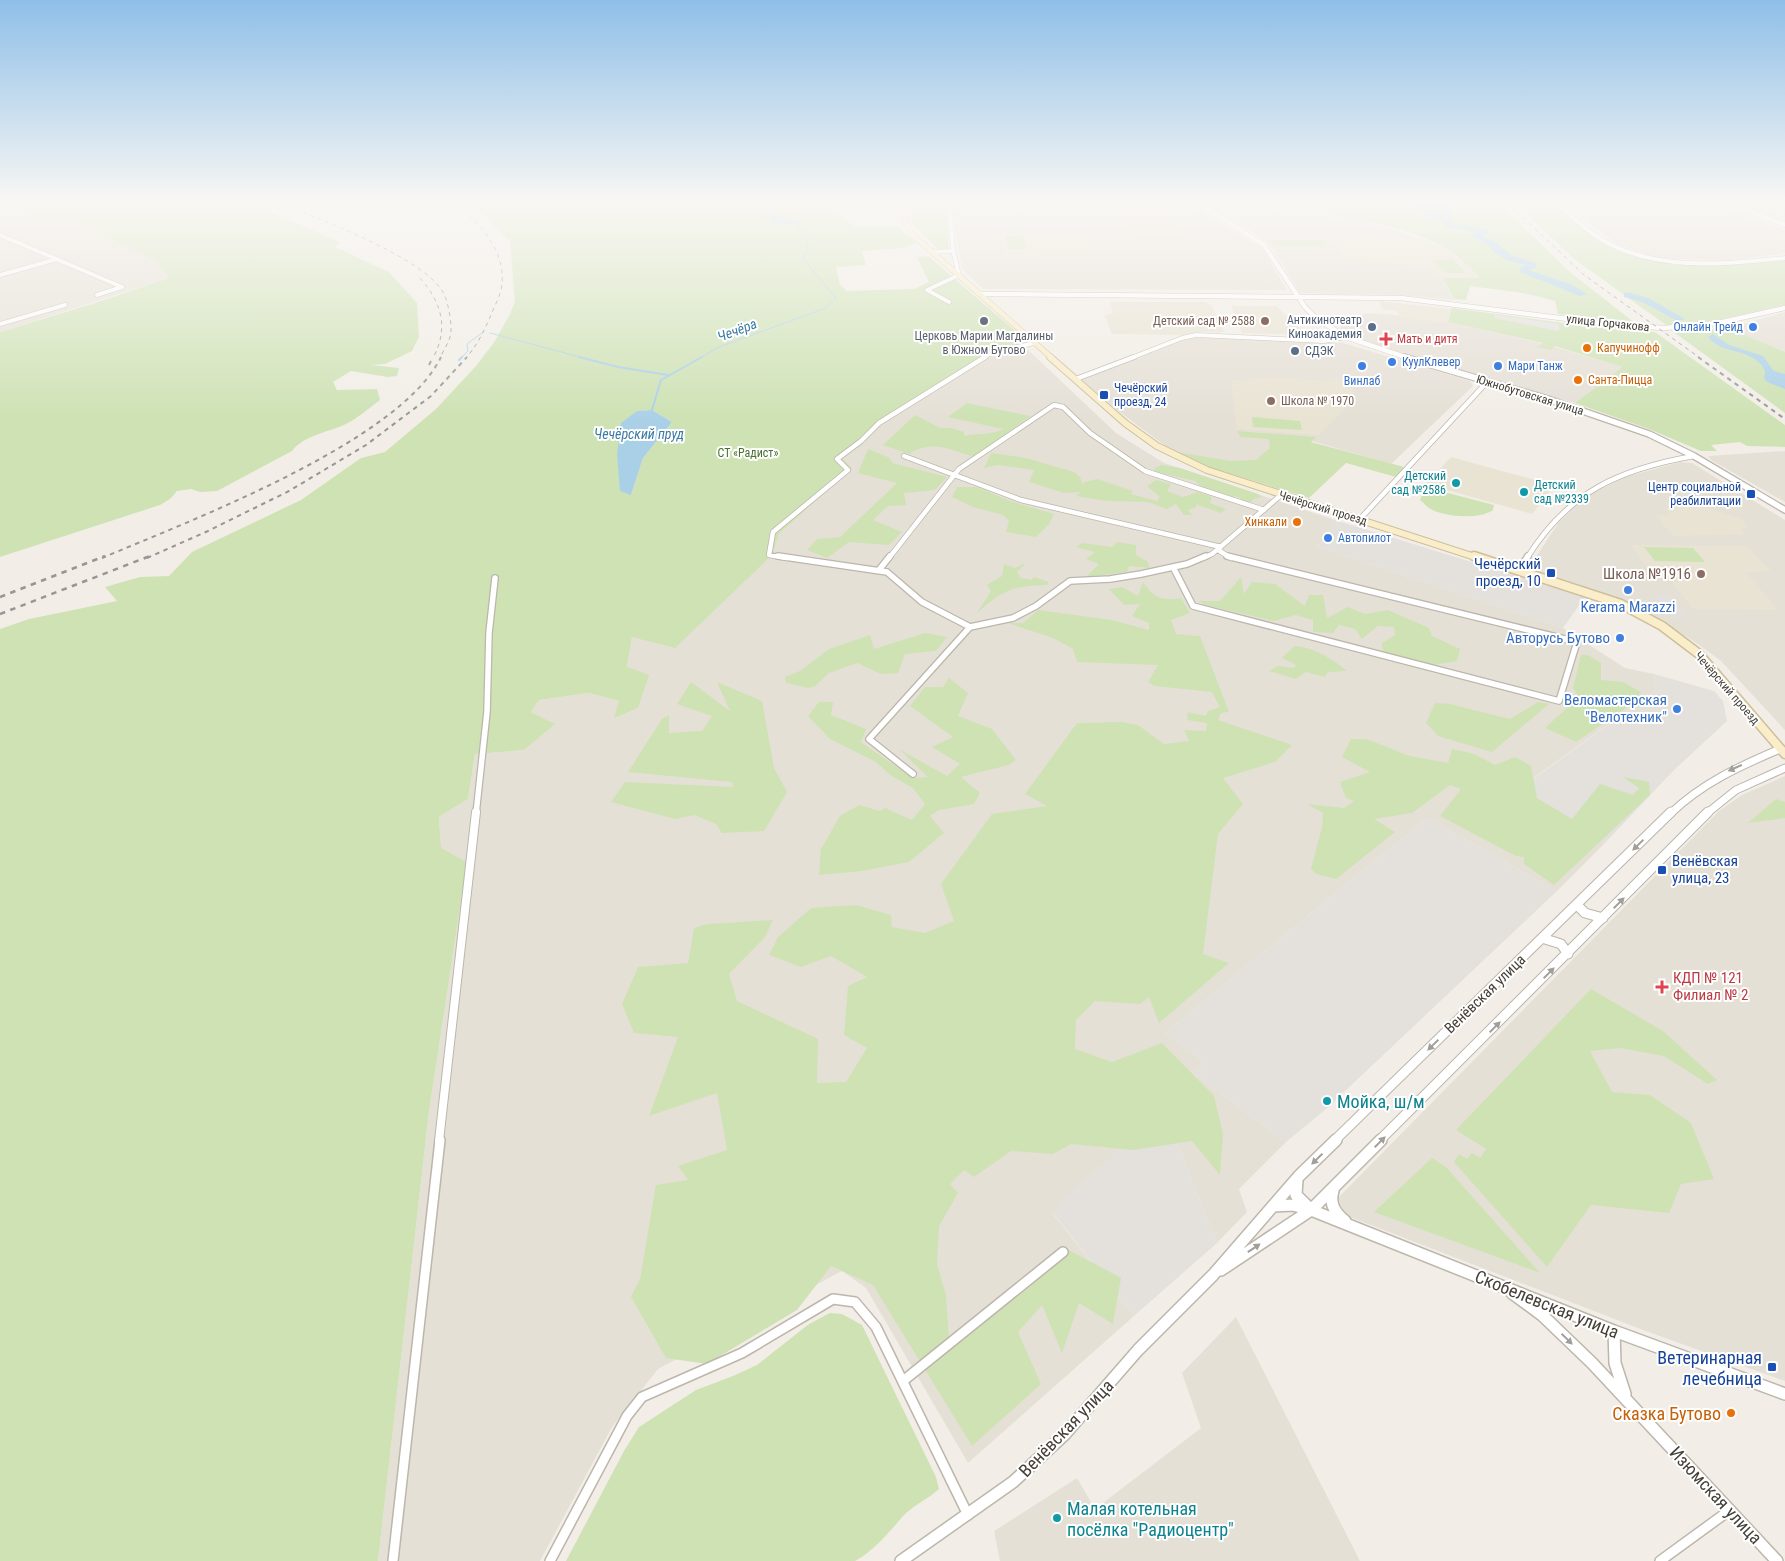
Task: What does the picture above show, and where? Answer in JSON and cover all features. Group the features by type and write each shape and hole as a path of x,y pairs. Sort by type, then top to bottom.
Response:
{"main road":[{"name":"Чечёрский проезд","path":"959,275 1125,423 1157,446 1207,470 1621,604 1681,638 1715,671 1783,750"}],"street":[{"path":"91,274 122,287 97,295"},
{"name":"Южнобутовская улица","path":"1283,274 1297,296 1316,318 1346,337 1378,349 1488,381 1620,423 1694,456 1785,510"},
{"path":"949,302 927,289 959,275"},
{"name":"улица Горчакова","path":"980,294 1401,298 1598,323 1664,328 1718,323 1785,308"},
{"path":"0,324 65,305"},
{"path":"1076,378 1182,338 1196,335 1324,341 1346,337"},
{"path":"970,627 918,600 903,589 897,578 879,570 769,554 773,532 848,470 848,467 836,459 862,441 879,423 989,354 1034,343"},
{"path":"1360,519 1488,381"},
{"path":"879,570 954,475 1054,405 1059,405 1090,433 1145,471 1264,510"},
{"path":"904,456 1022,500 1219,549 1228,557 1577,642 1559,701 1193,606 1173,567"},
{"path":"1519,570 1564,510 1584,494 1613,477 1694,456"},
{"path":"913,774 869,739 970,627 1013,618 1036,606 1070,581 1110,580 1195,561 1219,549 1281,495"},
{"path":"393,1561 487,712 489,633 495,578"},
{"name":"Венёвская улица","path":"901,1561 1013,1482 1065,1434 1138,1350 1213,1275 1299,1176 1691,795 1724,774 1783,750"},
{"name":"Венёвская улица","path":"1213,1275 1311,1210 1334,1189 1708,812 1736,790 1785,768"},
{"path":"1577,905 1579,910 1588,915 1603,918"},
{"path":"1542,938 1561,944 1568,954"},
{"path":"1299,1176 1294,1190 1296,1196 1311,1210"},
{"path":"1334,1189 1331,1197 1334,1210 1353,1227"},
{"path":"1274,1206 1293,1205 1311,1210"},
{"name":"Скобелевская улица","path":"1311,1210 1614,1330 1785,1394"},
{"path":"903,1381 1063,1252"},
{"name":"Изюмская улица","path":"1502,1286 1542,1315 1628,1401 1777,1561"},
{"path":"550,1561 627,1416 642,1397 742,1353 833,1299 855,1302 876,1327 968,1514"},
{"path":"1614,1330 1613,1356 1616,1374 1628,1401"},
{"path":"1660,1561 1730,1510"}],"shaded area":[{"path":"0,274 166,274 169,278 0,332"},
{"path":"967,274 1277,274 1287,290 983,289"},
{"path":"1288,274 1439,274 1455,300 1398,295 1300,293"},
{"path":"1437,274 1476,274 1481,279 1442,278"},
{"path":"1379,301 1450,309 1448,321 1439,323 1399,317 1397,311 1383,310"},
{"path":"1110,302 1205,302 1212,306 1224,332 1199,332 1182,335 1112,334 1105,316 1113,313"},
{"name":"Детский сад № 2588","path":"1231,306 1276,306 1307,335 1242,333"},
{"path":"1785,312 1785,352 1729,328"},
{"path":"1366,313 1448,322 1549,345 1622,367 1575,403 1382,348 1347,335 1340,329 1341,326"},
{"path":"1495,315 1559,324 1559,331 1494,318"},
{"path":"1207,335 1343,343 1470,381 1473,386 1391,464 1291,435 1243,474 1168,448 1117,410 1080,378 1186,339"},
{"path":"1023,345 1116,433 1164,463 1338,521 1317,547 1563,628 1625,668 1654,674 1656,690 1514,792 1605,843 1557,891 1427,818 1165,1033 1204,1062 1193,1073 1286,1142 1239,1189 1247,1212 1217,1243 1164,1110 1053,1214 1134,1316 968,1463 866,1288 842,1271 658,1369 612,1427 540,1561 378,1561 429,1111 467,862 441,849 439,817 468,799 475,754 524,750 554,724 531,712 539,700 589,693 619,701 615,718 627,668 632,637 773,554 779,534 851,468 842,459 882,424 990,355"},
{"name":"Школа № 1970","path":"1261,377 1329,381 1335,379 1352,380 1355,398 1319,435 1237,429 1231,380 1249,381"},
{"path":"1785,451 1785,502 1711,460 1708,456"},
{"path":"1451,457 1554,485 1532,514 1426,484"},
{"path":"1680,462 1692,463 1785,520 1785,730 1720,660 1692,640 1640,610 1575,583 1534,570 1530,566 1559,522 1585,497 1625,477"},
{"path":"1666,503 1700,503 1704,507 1741,519 1747,526 1741,530 1745,534 1673,536 1655,515 1671,515 1665,508 1670,508"},
{"path":"1338,521 1585,597 1563,628 1317,547"},
{"name":"Школа №1916","path":"1631,545 1747,546 1771,571 1745,572 1778,610 1693,609 1669,578 1658,577 1650,567 1647,567"},
{"path":"1668,594 1686,615 1673,619 1653,595"},
{"path":"1654,674 1714,691 1723,701 1727,721 1673,771 1605,843 1514,793 1656,690"},
{"path":"1785,776 1785,1381 1643,1330 1343,1213 1338,1206 1338,1198 1719,811 1742,795"},
{"path":"1427,818 1557,891 1326,1109 1286,1142 1193,1073 1204,1062 1165,1033"},
{"path":"1164,1110 1217,1243 1134,1316 1053,1213 1066,1196"},
{"path":"1236,1317 1360,1561 1000,1561 994,1531 1077,1478 1095,1509 1201,1428 1182,1373"}],"green space":[{"path":"166,274 391,274 417,303 419,337 412,351 385,364 371,365 399,368 397,376 388,377 351,371 333,382 337,390 377,389 380,400 349,423 309,438 292,451 217,491 200,492 191,489 177,491 170,499 160,505 0,557 0,332 169,278"},
{"name":"СТ «Радист»","path":"513,274 838,274 840,285 847,291 914,289 929,282 925,274 949,274 1026,340 1020,342 1023,345 990,355 882,424 842,458 852,468 779,534 773,554 675,648 632,637 627,667 649,675 638,708 614,718 619,701 589,693 539,700 531,712 555,724 524,750 475,754 468,799 439,817 441,848 467,862 429,1111 378,1561 0,1561 0,629 29,619 117,601 105,587 140,577 169,576 192,552 301,500 361,458 385,452 436,409 476,366 495,341 515,302","holes":["652,410 672,422 643,458 631,495 637,411"]},
{"path":"1476,274 1572,274 1635,323 1558,314 1555,301 1534,295 1502,290 1470,286 1466,300 1455,299 1442,278 1480,278"},
{"path":"1595,274 1785,274 1785,305 1718,320 1666,325"},
{"path":"1451,308 1592,327 1655,332 1785,425 1785,447 1747,446 1740,442 1711,445 1717,451 1701,451 1649,429 1575,403 1622,367 1555,346 1551,350 1537,347 1543,343 1448,322"},
{"path":"1729,328 1785,352 1785,413 1675,333"},
{"path":"967,403 1030,416 975,457 941,447 926,447 909,454 883,445 915,415 940,428 951,428 964,432 964,436 1003,429 948,417"},
{"path":"1252,417 1300,421 1302,430 1253,427"},
{"path":"1237,431 1316,437 1311,442 1404,467 1396,477 1346,463 1309,498 1206,466 1177,452 1230,461 1256,460 1270,448 1269,439 1241,437"},
{"path":"868,449 890,458 892,463 947,477 935,490 904,493 906,505 888,506 873,520 902,532 889,545 849,542 827,558 807,550 817,539 840,537 897,483 858,473"},
{"path":"991,453 1026,458 1074,472 1080,477 1082,483 1097,479 1133,491 1131,494 1157,501 1160,497 1147,486 1156,480 1171,484 1167,491 1183,497 1198,492 1212,497 1210,503 1226,509 1221,513 1195,504 1197,507 1188,510 1192,515 1184,515 1176,504 1167,509 1148,502 1106,501 1076,496 1081,492 1064,493 1029,482 1034,470 997,465 984,468"},
{"path":"1162,465 1180,468 1262,497 1254,499 1249,503 1239,501 1241,498 1235,496 1232,498 1201,487 1196,481 1156,472 1154,468"},
{"path":"957,487 977,487 1010,501 1054,514 1049,524 1036,537 1006,532 1009,521 1003,515 973,507 952,497"},
{"path":"1425,487 1494,505 1493,510 1470,516 1443,514 1429,508 1420,500"},
{"path":"1117,542 1136,545 1136,555 1147,561 1150,568 1129,566 1127,572 1086,577 1099,564 1086,559 1095,552 1076,547 1082,543 1112,547"},
{"path":"1644,547 1693,548 1705,562 1655,561"},
{"path":"1026,563 1017,572 1021,578 1031,580 1034,577 1049,582 1047,585 1016,588 1001,594 977,613 991,591 987,585 1002,576 1004,564 1015,568"},
{"path":"1241,577 1244,594 1252,582 1275,584 1305,606 1309,595 1323,595 1327,618 1348,607 1365,614 1388,610 1429,628 1432,636 1460,649 1457,661 1433,665 1383,652 1382,643 1395,635 1394,627 1378,626 1362,639 1355,629 1339,625 1333,633 1313,632 1313,620 1296,615 1274,621 1205,605 1199,601 1220,601"},
{"path":"1143,582 1151,592 1159,597 1168,599 1181,598 1190,613 1171,620 1176,634 1200,636 1229,712 1221,713 1218,720 1292,745 1275,762 1223,778 1243,804 1218,834 1203,954 1229,963 1159,1023 1149,997 1140,1004 1095,1001 1076,1020 1075,1049 1112,1062 1162,1043 1214,1096 1223,1134 1220,1175 1192,1141 1133,1150 1071,1144 1053,1154 1011,1151 974,1177 964,1170 950,1184 958,1193 939,1226 937,1264 946,1295 949,1339 1063,1247 1121,1278 1113,1324 1079,1303 1062,1353 1042,1305 1018,1332 1041,1384 972,1446 873,1285 831,1266 797,1310 707,1364 666,1358 631,1297 640,1279 656,1185 688,1180 678,1166 727,1150 717,1093 649,1116 678,1037 634,1033 622,1004 638,967 688,963 694,928 708,924 773,920 765,937 729,974 737,1001 818,1039 817,1083 846,1082 867,1048 844,1035 848,986 867,977 831,956 801,967 769,955 778,937 811,908 856,905 891,915 892,927 925,933 954,921 941,884 992,814 1047,806 1025,794 1077,723 1122,722 1138,725 1164,744 1189,741 1184,730 1206,731 1207,723 1187,720 1188,712 1206,716 1208,711 1220,707 1212,692 1155,686 1148,682 1158,665 1077,662 1073,649 1053,638 1008,623 1023,623 1038,610 1112,620 1149,630 1149,623 1132,616 1140,604 1124,605 1109,589 1122,587 1138,596"},
{"path":"925,633 947,637 936,651 905,654 898,673 881,674 857,663 829,673 814,687 808,688 786,683 785,677 800,671 829,649 870,635 874,649"},
{"path":"1294,646 1322,654 1347,671 1328,672 1325,677 1306,672 1296,679 1269,671 1278,666 1294,668 1296,665 1282,658"},
{"path":"1581,655 1588,655 1601,663 1601,680 1623,682 1641,692 1633,703 1576,742 1545,728 1579,697 1573,688"},
{"path":"949,678 968,693 958,716 992,729 1016,760 1009,765 961,777 980,793 974,804 939,810 930,816 944,833 909,862 862,871 819,875 821,849 840,816 859,805 880,811 885,808 912,820 925,804 913,788 890,775 876,762 830,739 808,716 819,702 833,702 831,715 866,729 861,742 913,778 928,777 899,749 947,776 960,764 932,747 953,737 910,706 925,687 943,687"},
{"path":"691,682 730,711 717,682 762,701 774,768 787,792 764,831 722,833 716,824 694,815 675,819 611,802 625,782 733,787 732,782 628,772 662,719 669,715 669,733 702,731 712,716 677,704"},
{"path":"1538,702 1549,704 1492,752 1438,736 1426,723 1435,703 1450,704 1510,719"},
{"path":"1351,739 1366,739 1410,756 1448,763 1452,749 1474,754 1495,765 1515,757 1531,766 1537,798 1572,819 1600,784 1633,795 1639,788 1623,777 1649,782 1650,795 1554,885 1524,864 1524,857 1516,856 1440,816 1461,789 1450,785 1412,813 1374,819 1395,832 1336,879 1316,874 1311,869 1322,827 1323,813 1307,804 1344,808 1354,801 1346,798 1340,782 1370,772 1342,757"},
{"path":"1776,799 1785,802 1785,818 1748,823"},
{"path":"1591,989 1663,1031 1717,1080 1708,1084 1664,1056 1620,1048 1590,1051 1612,1092 1650,1095 1691,1123 1714,1179 1681,1184 1669,1213 1591,1205 1547,1267 1454,1162 1459,1154 1467,1159 1472,1153 1480,1158 1486,1149 1456,1130"},
{"path":"1432,1158 1447,1168 1540,1273 1374,1212"},
{"path":"830,1313 842,1314 862,1325 936,1477 939,1489 908,1511 875,1546 855,1561 566,1561 624,1451 639,1427 696,1390 757,1365 809,1324"}],"water":[{"path":"1770,370 1785,374 1785,389 1767,382 1764,378 1765,371"},
{"name":"Чечёрский пруд","path":"652,410 672,422 643,458 631,495 620,491 617,454 621,423 637,411"}],"waterway":[{"name":"Чечёра","path":"700,358 719,347 826,308 836,298 816,274"},
{"path":"1530,274 1569,286 1583,294"},
{"path":"1627,295 1645,300 1681,319"},
{"path":"459,360 468,351 467,344 482,333"},
{"path":"490,333 584,358"},
{"path":"1713,337 1726,347 1752,353 1766,364 1771,375 1785,381"},
{"path":"579,357 618,367 668,375"},
{"name":"Чечёра","path":"652,410 661,380 702,357"}],"railway":[{"path":"425,274 437,284 446,299 449,313 451,333 440,358"},
{"path":"466,358 483,332 500,293 502,274"},
{"path":"1583,274 1700,358"},
{"path":"420,278 434,297 441,316 441,336 433,358"},
{"path":"429,365 433,357"},
{"path":"102,558 237,501 289,476 339,448 383,419 418,389 441,357"},
{"path":"147,558 208,531 289,491 366,445 431,396 467,357"},
{"path":"1698,357 1785,419"},
{"path":"0,597 105,556"},
{"path":"0,614 150,556"}],"place":[{"name":"Церковь Марии Магдалины в Южном Бутово","path":"984,321"},
{"name":"Детский сад № 2588","path":"1265,321"},
{"name":"Антикинотеатр Киноакадемия","path":"1372,327"},
{"name":"Онлайн Трейд","path":"1753,327"},
{"name":"Мать и дитя","path":"1386,339"},
{"name":"Капучинофф","path":"1587,348"},
{"name":"СДЭК","path":"1295,351"},
{"name":"КуулКлевер","path":"1392,362"},
{"name":"Винлаб","path":"1362,366"},
{"name":"Мари Танж","path":"1498,366"},
{"name":"Санта-Пицца","path":"1578,380"},
{"name":"Чечёрский проезд, 24","path":"1104,395"},
{"name":"Школа № 1970","path":"1271,401"},
{"name":"Детский сад №2586","path":"1456,483"},
{"name":"Детский сад №2339","path":"1524,492"},
{"name":"Центр социальной реабилитации","path":"1751,494"},
{"name":"Хинкали","path":"1297,522"},
{"name":"Автопилот","path":"1328,538"},
{"name":"Чечёрский проезд, 10","path":"1551,573"},
{"name":"Школа №1916","path":"1701,574"},
{"name":"Kerama Marazzi","path":"1628,590"},
{"name":"Авторусь Бутово","path":"1620,638"},
{"name":"Веломастерская \"Велотехник\"","path":"1677,709"},
{"name":"Венёвская улица, 23","path":"1662,870"},
{"name":"КДП № 121 Филиал № 2","path":"1662,987"},
{"name":"Мойка, ш/м","path":"1327,1101"},
{"name":"Ветеринарная лечебница","path":"1772,1367"},
{"name":"Сказка Бутово","path":"1731,1413"},
{"name":"Малая котельная посёлка \"Радиоцентр\"","path":"1057,1518"}]}
